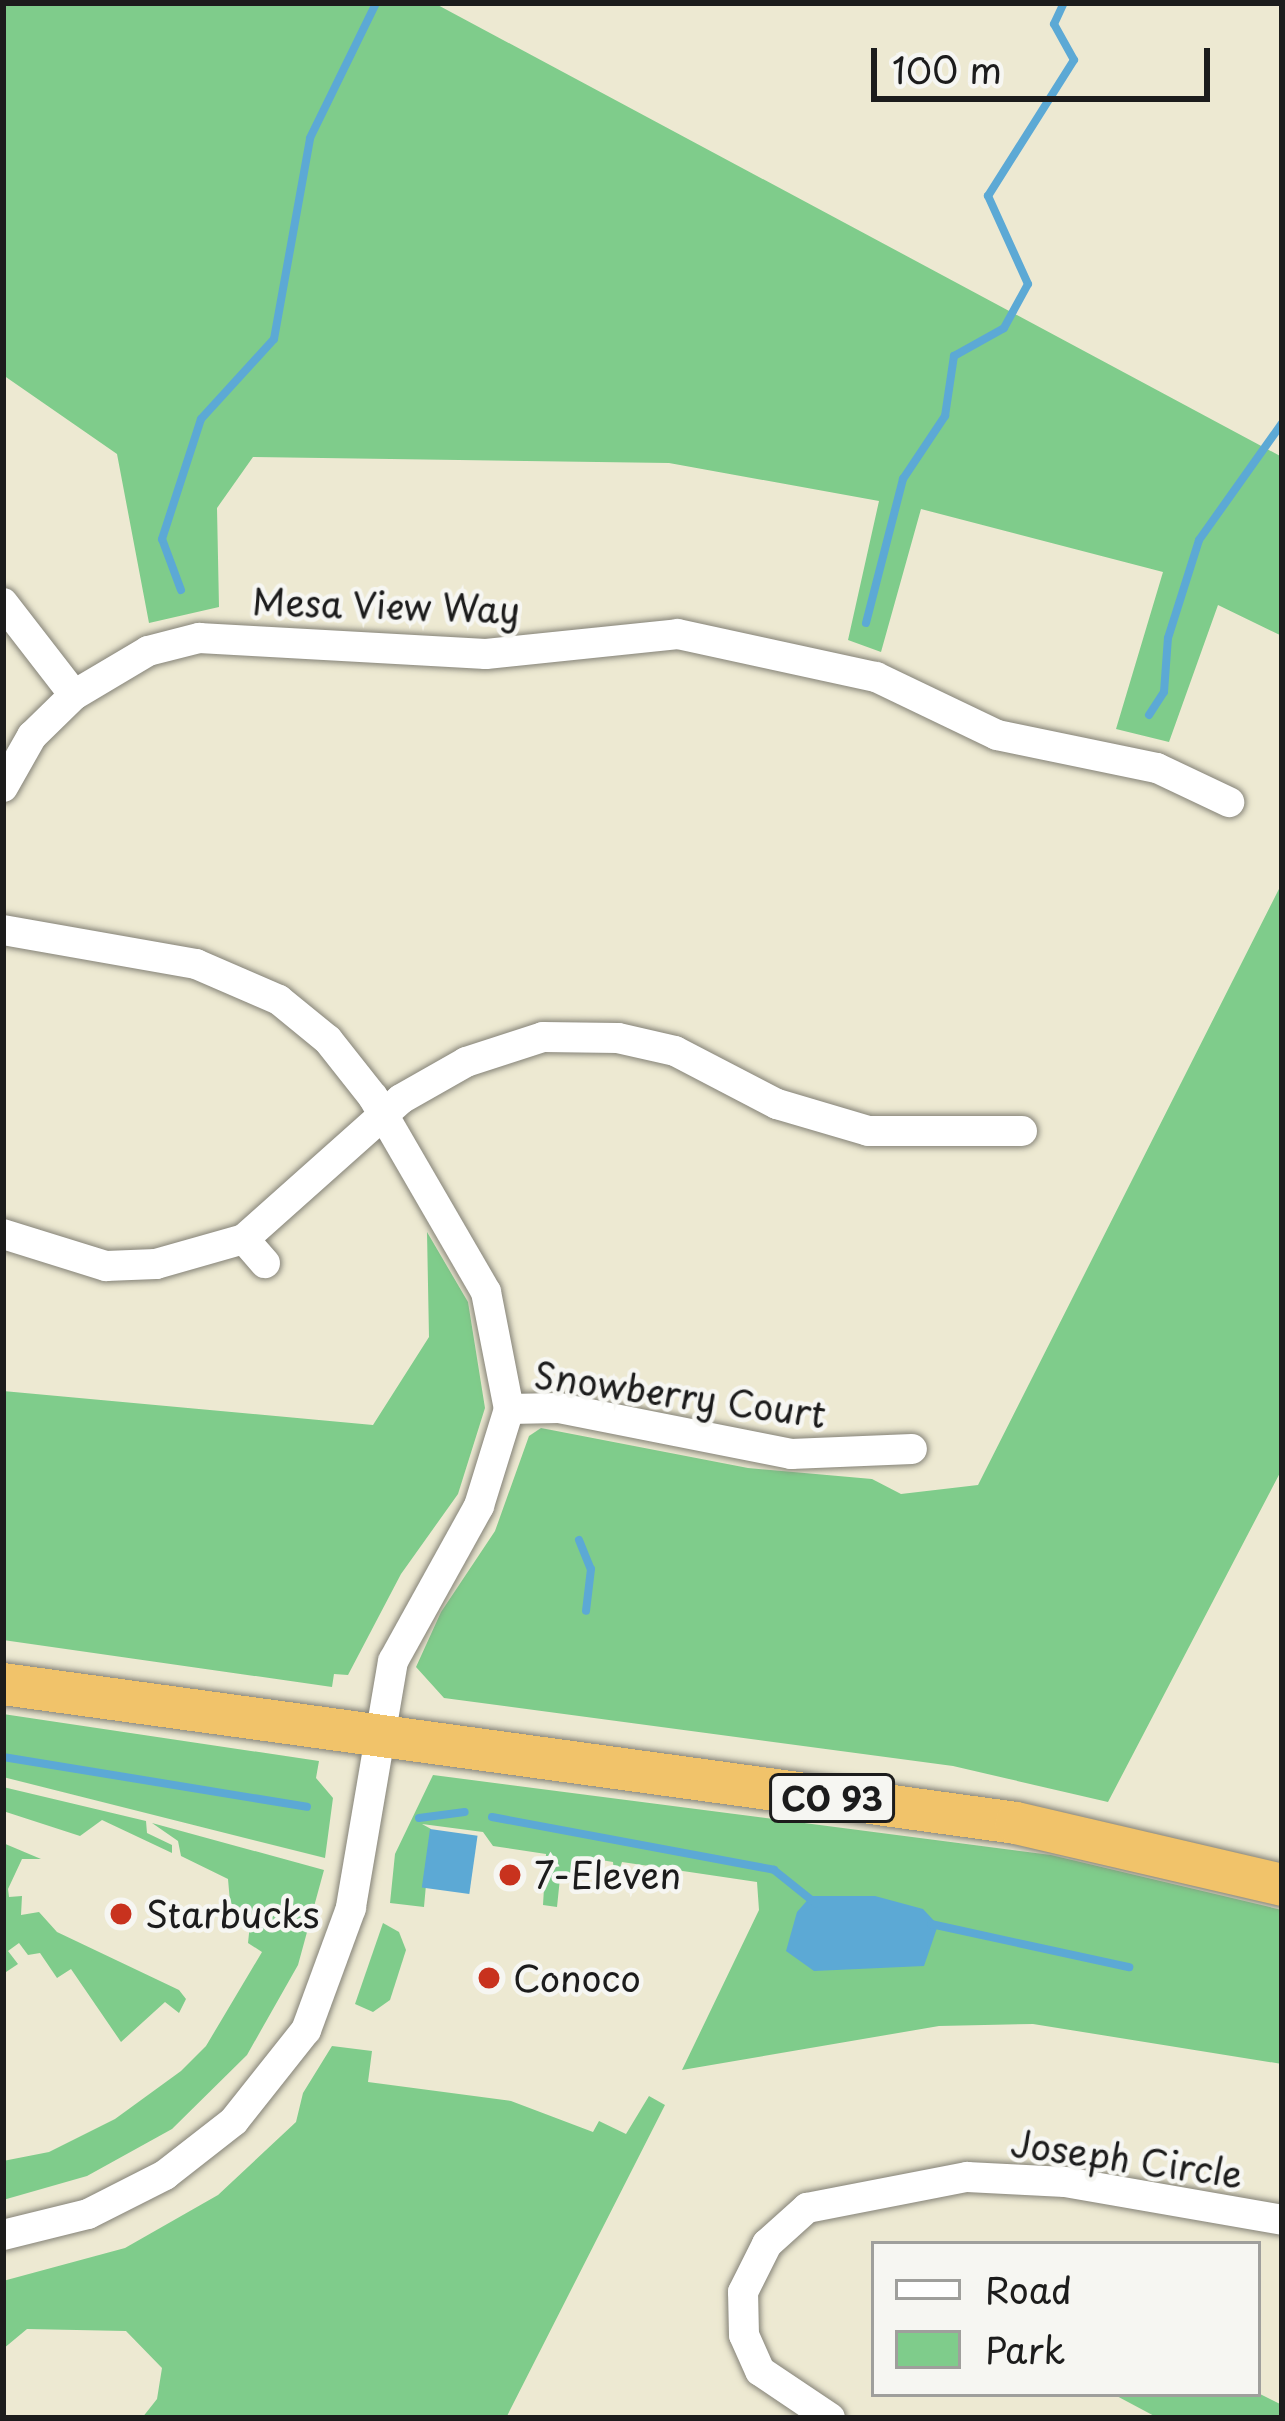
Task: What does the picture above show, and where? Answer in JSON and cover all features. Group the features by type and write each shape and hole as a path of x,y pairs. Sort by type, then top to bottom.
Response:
{"highway":[{"name":"CO 93","path":"3,1684 1016,1823 1282,1886"}],"street":[{"path":"3,603 74,695"},
{"name":"Mesa View Way","path":"3,787 32,736 74,695 148,651 200,638 486,654 678,634 876,677 997,735 1157,768 1229,802"},
{"path":"3,930 196,964 242,981 328,1040 383,1113 487,1292 509,1409 479,1506 393,1661 343,1942 306,2030 271,2080 165,2175 88,2214 3,2235"},
{"path":"3,1234 106,1266 156,1264 244,1239 383,1113 466,1062 525,1041 577,1035 675,1051 776,1103 868,1131 1022,1131"},
{"path":"244,1239 265,1263"},
{"name":"Snowberry Court","path":"509,1409 559,1408 791,1454 912,1449"},
{"name":"Joseph Circle","path":"830,2418 760,2371 743,2335 743,2292 767,2244 807,2208 967,2177 1065,2182 1282,2220"}],"green space":[{"path":"3,3 434,3 1282,457 1282,636 1218,605 1169,742 1116,729 1163,572 921,509 881,652 848,640 879,501 669,463 253,457 217,508 219,607 149,623 117,454 3,375"},
{"path":"1282,883 1282,1469 1108,1802 953,1766 444,1698 416,1667 441,1612 495,1531 529,1436 541,1428 748,1468 872,1479 901,1494 978,1485"},
{"path":"427,1232 468,1302 485,1408 458,1494 401,1574 348,1675 334,1674 332,1687 3,1640 3,1391 373,1425 429,1337"},
{"path":"3,1714 319,1761 316,1778 333,1798 325,1858 3,1777"},
{"path":"433,1775 1051,1855 1282,1910 1282,2064 1033,2024 939,2026 682,2070 759,1910 757,1882 622,1862 615,1883 613,1862 583,1857 578,1879 560,1878 557,1907 543,1905 546,1854 493,1846 483,1832 422,1824 431,1829 424,1907 390,1903 395,1854"},
{"path":"3,1787 146,1821 147,1833 172,1845 172,1853 102,1820 80,1836 3,1811"},
{"path":"152,1823 324,1870 298,1965 247,2055 172,2129 87,2176 3,2200 3,2161 49,2152 115,2119 181,2071 206,2046 262,1952 248,1943 250,1924 230,1902 228,1879 181,1856 178,1841"},
{"path":"3,1843 41,1859 22,1859 8,1889 9,1897 22,1896 21,1915 39,1912 57,1932 179,1990 186,1999 179,2013 165,2002 121,2042 71,1969 57,1978 40,1953 28,1955 19,1943 8,1951 18,1964 3,1974"},
{"path":"383,1923 399,1932 406,1950 390,2000 373,2012 355,2004"},
{"path":"332,2046 372,2051 368,2082 511,2101 593,2132 599,2121 626,2134 649,2096 665,2105 506,2418 142,2418 157,2399 162,2368 126,2331 27,2329 3,2349 3,2281 125,2248 218,2195 296,2122 303,2093"},
{"path":"1261,2394 1282,2405 1282,2418 1158,2418 1119,2397"}],"water":[{"path":"430,1829 478,1836 469,1894 422,1887"},
{"path":"811,1896 875,1896 923,1909 938,1925 924,1966 814,1971 786,1951 797,1912"}],"waterway":[{"path":"181,590 162,539 201,419 274,339 310,138 376,3"},
{"path":"866,623 903,479 945,416 954,356 1004,328 1028,284 988,196 1074,60 1054,24 1064,3"},
{"path":"1149,715 1164,692 1168,638 1199,540 1282,423"},
{"path":"579,1540 591,1569 586,1611"},
{"path":"3,1757 307,1807"},
{"path":"419,1818 465,1812"},
{"path":"492,1817 774,1870 815,1903"},
{"path":"931,1924 1129,1967"}],"place":[{"name":"7-Eleven","path":"510,1875"},
{"name":"Starbucks","path":"121,1914"},
{"name":"Conoco","path":"489,1978"}]}
